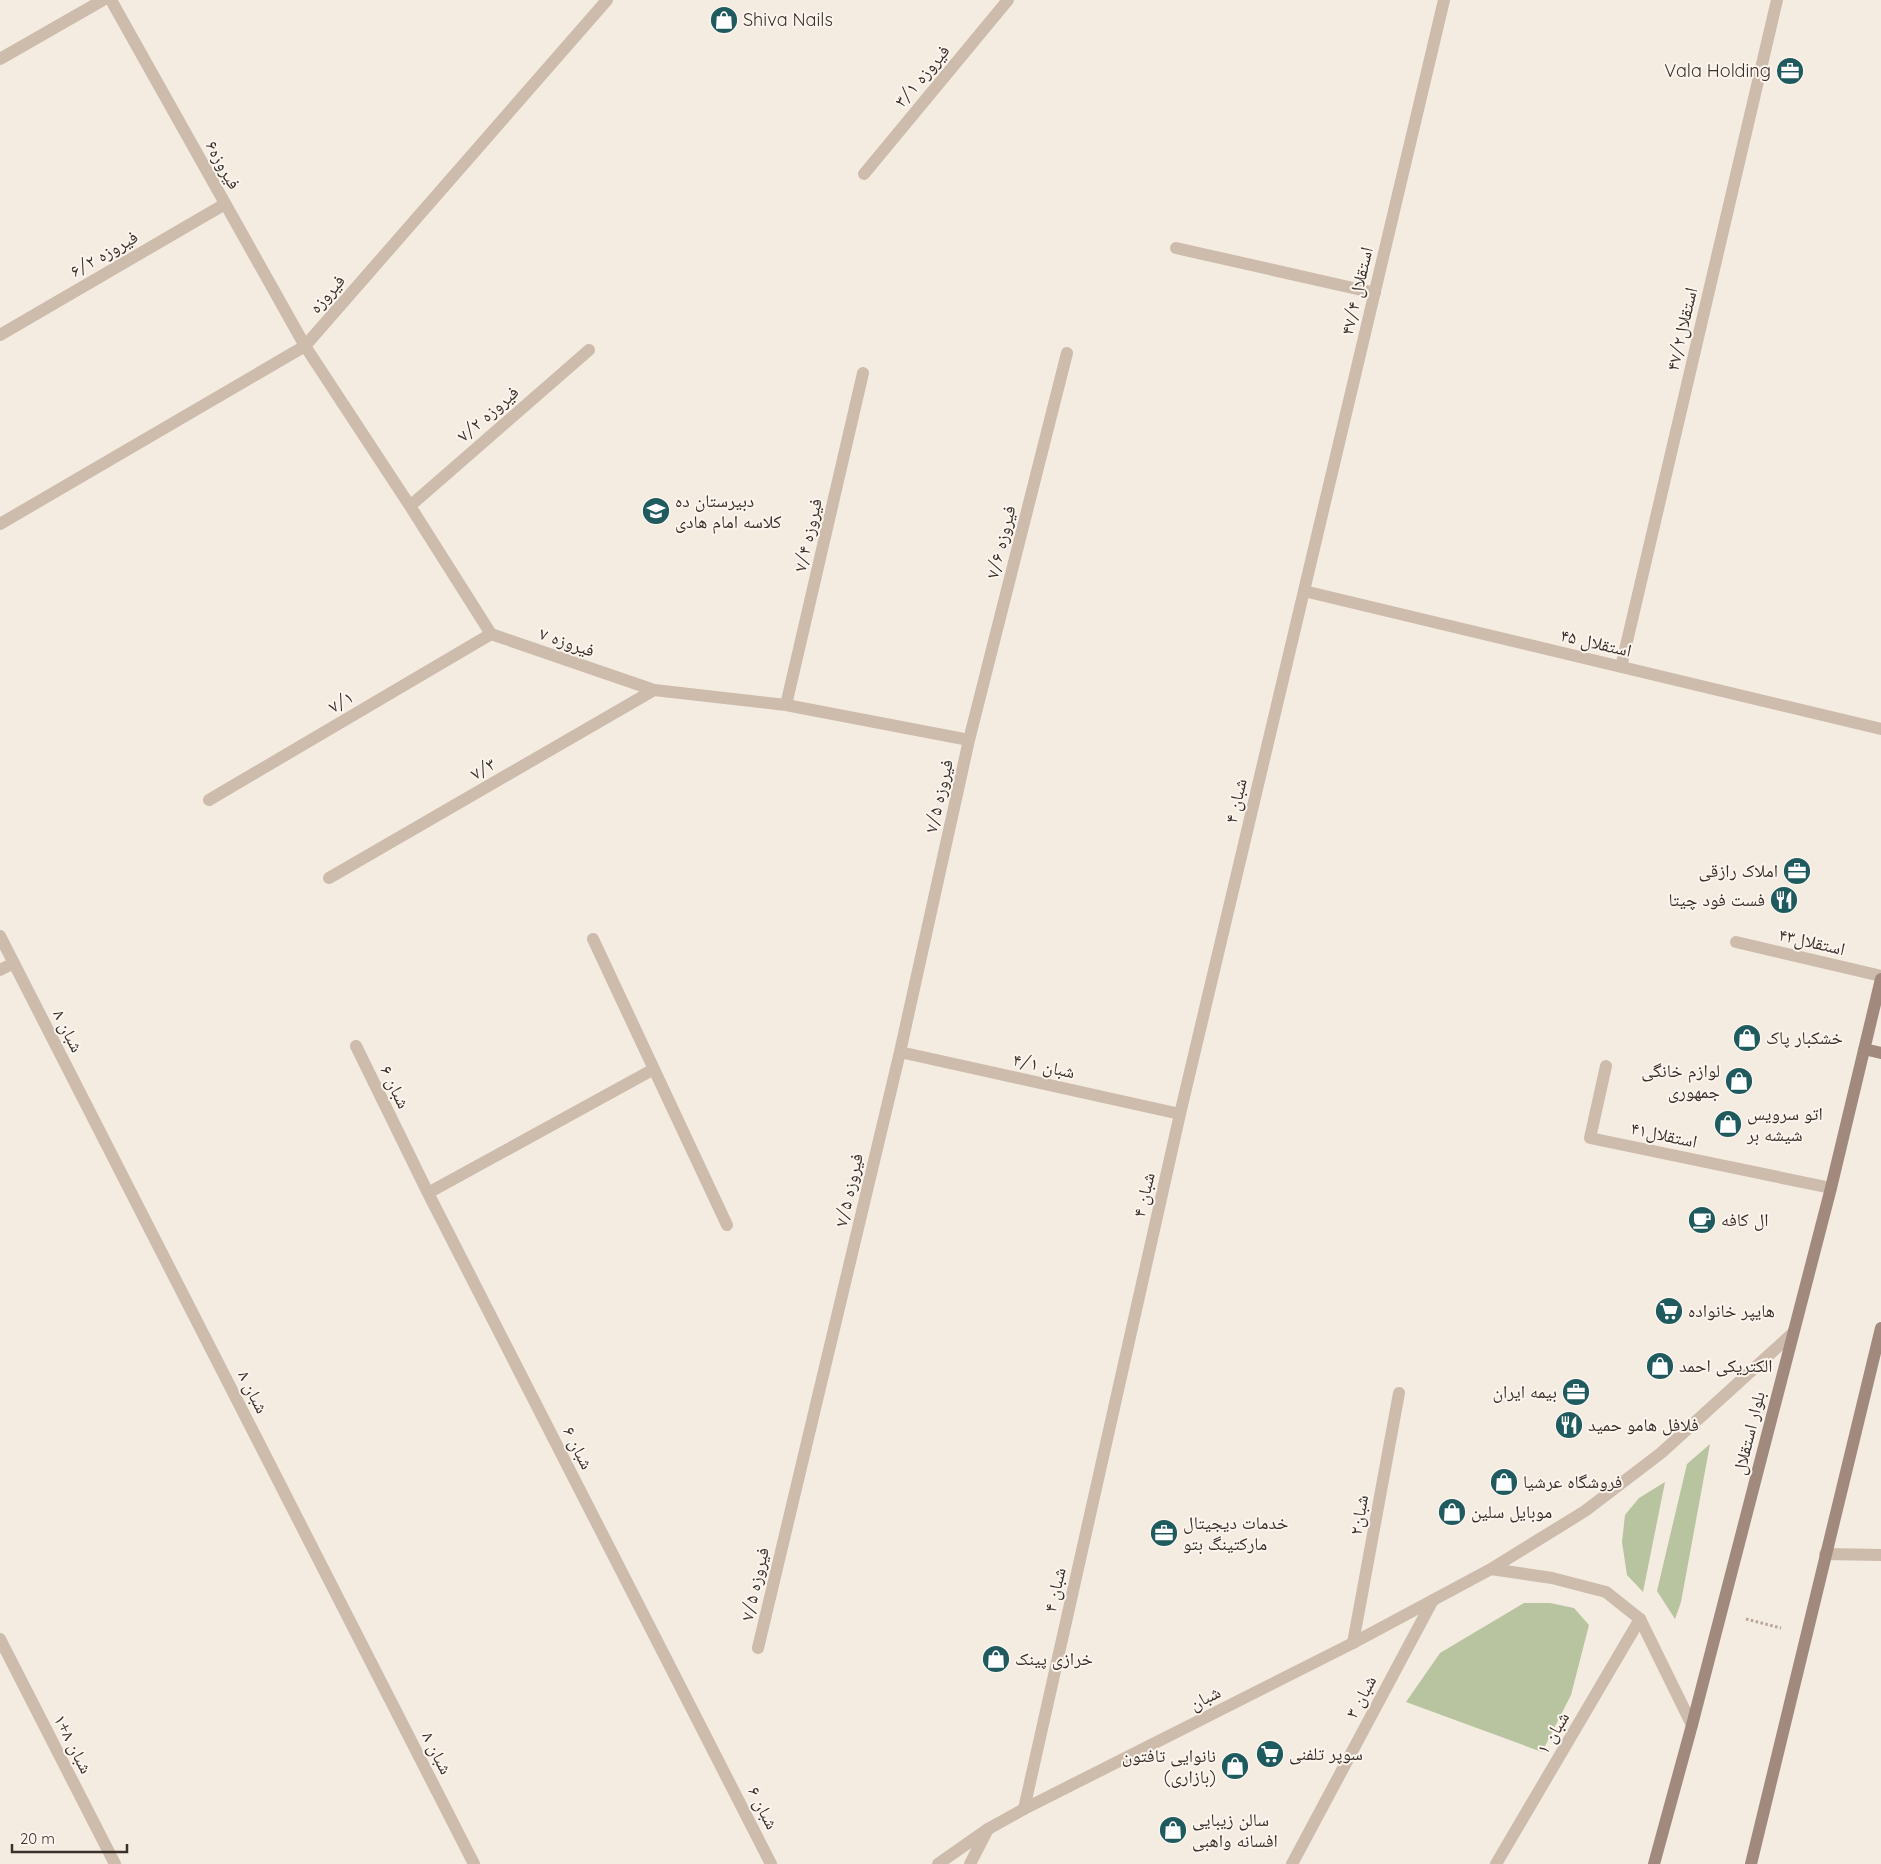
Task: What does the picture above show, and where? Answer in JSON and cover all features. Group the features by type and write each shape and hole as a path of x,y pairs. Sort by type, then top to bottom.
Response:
{"main road":[{"name":"بلوار استقلال","path":"1654,1864 1692,1725 1831,1188 1881,980"},
{"path":"1864,1049 1881,1053"},
{"path":"1751,1864 1881,1328"}],"street":[{"path":"0,59 103,0"},
{"name":"فیروزه۶","path":"111,0 305,346"},
{"name":"فیروزه","path":"0,524 305,346 607,0"},
{"name":"۳/۱ فیروزه","path":"864,174 1008,0"},
{"name":"۴۷/۴ استقلال","path":"1304,591 1444,0"},
{"name":"استقلال۴۷/۲","path":"1621,666 1777,0"},
{"name":"۶/۲ فیروزه","path":"0,335 225,204"},
{"path":"1176,248 1375,294"},
{"path":"305,346 491,634"},
{"name":"۷/۲ فیروزه","path":"410,506 589,350"},
{"name":"۷/۶ فیروزه","path":"970,740 1067,353"},
{"name":"۷/۴ فیروزه","path":"786,706 863,373"},
{"name":"۴۵ استقلال","path":"1304,591 1881,729"},
{"name":"۴ شبان","path":"1024,1809 1180,1114 1304,591"},
{"name":"۷ فیروزه","path":"491,634 654,690 786,706 970,740"},
{"name":"۷/۱","path":"209,800 491,634"},
{"name":"۷/۳","path":"329,878 654,690"},
{"name":"۷/۵ فیروزه","path":"758,1648 900,1052 970,740"},
{"name":"۸ شبان","path":"0,936 474,1864"},
{"path":"593,939 727,1224"},
{"name":"استقلال۴۳","path":"1736,942 1881,976"},
{"path":"0,970 14,963"},
{"name":"۶ شبان","path":"356,1046 428,1193 772,1864"},
{"name":"۴/۱ شبان","path":"900,1052 1180,1114"},
{"name":"استقلال۴۱","path":"1606,1066 1590,1138 1831,1188"},
{"path":"428,1193 654,1069"},
{"name":"شبان","path":"938,1864 988,1830 1024,1809 1353,1643 1434,1600 1491,1569 1585,1511 1661,1453 1793,1333"},
{"name":"شبان۲","path":"1353,1643 1399,1393"},
{"path":"1825,1554 1881,1555"},
{"path":"1491,1569 1552,1578 1606,1592 1640,1619 1692,1725"},
{"name":"۳ شبان","path":"1292,1864 1434,1600"},
{"name":"۱ شبان","path":"1496,1864 1640,1619"},
{"name":"۱+۸ شبان","path":"0,1639 115,1864"},
{"path":"970,1864 988,1830"}],"path":[{"path":"1721,1612 1806,1634"}],"green space":[{"path":"1710,1444 1681,1602 1675,1619 1657,1591 1687,1464"},
{"path":"1665,1482 1643,1592 1627,1575 1622,1542 1625,1515 1639,1498"},
{"path":"1524,1603 1550,1603 1574,1608 1589,1625 1571,1695 1542,1752 1406,1702 1440,1653"}],"place":[{"name":"Shiva Nails","path":"724,20"},
{"name":"Vala Holding","path":"1790,71"},
{"name":"دبیرستان ده کلاسه امام هادی","path":"656,511"},
{"name":"املاک رازقی","path":"1797,871"},
{"name":"فست فود چیتا","path":"1784,900"},
{"name":"خشکبار پاک","path":"1747,1038"},
{"name":"لوازم خانگی جمهوری","path":"1739,1081"},
{"name":"اتو سرویس شیشه بر","path":"1728,1124"},
{"name":"ال کافه","path":"1702,1220"},
{"name":"هایپر خانواده","path":"1669,1311"},
{"name":"الکتریکی احمد","path":"1660,1366"},
{"name":"بیمه ایران","path":"1576,1392"},
{"name":"فلافل هامو حمید","path":"1569,1425"},
{"name":"فروشگاه عرشیا","path":"1504,1482"},
{"name":"موبایل سلین","path":"1452,1512"},
{"name":"خدمات دیجیتال مارکتینگ بتو","path":"1164,1533"},
{"name":"خرازی پینک","path":"996,1659"},
{"name":"سوپر تلفنی","path":"1270,1754"},
{"name":"نانوایی تافتون (بازاری)","path":"1235,1766"},
{"name":"سالن زیبایی افسانه واهبی","path":"1173,1830"}]}
